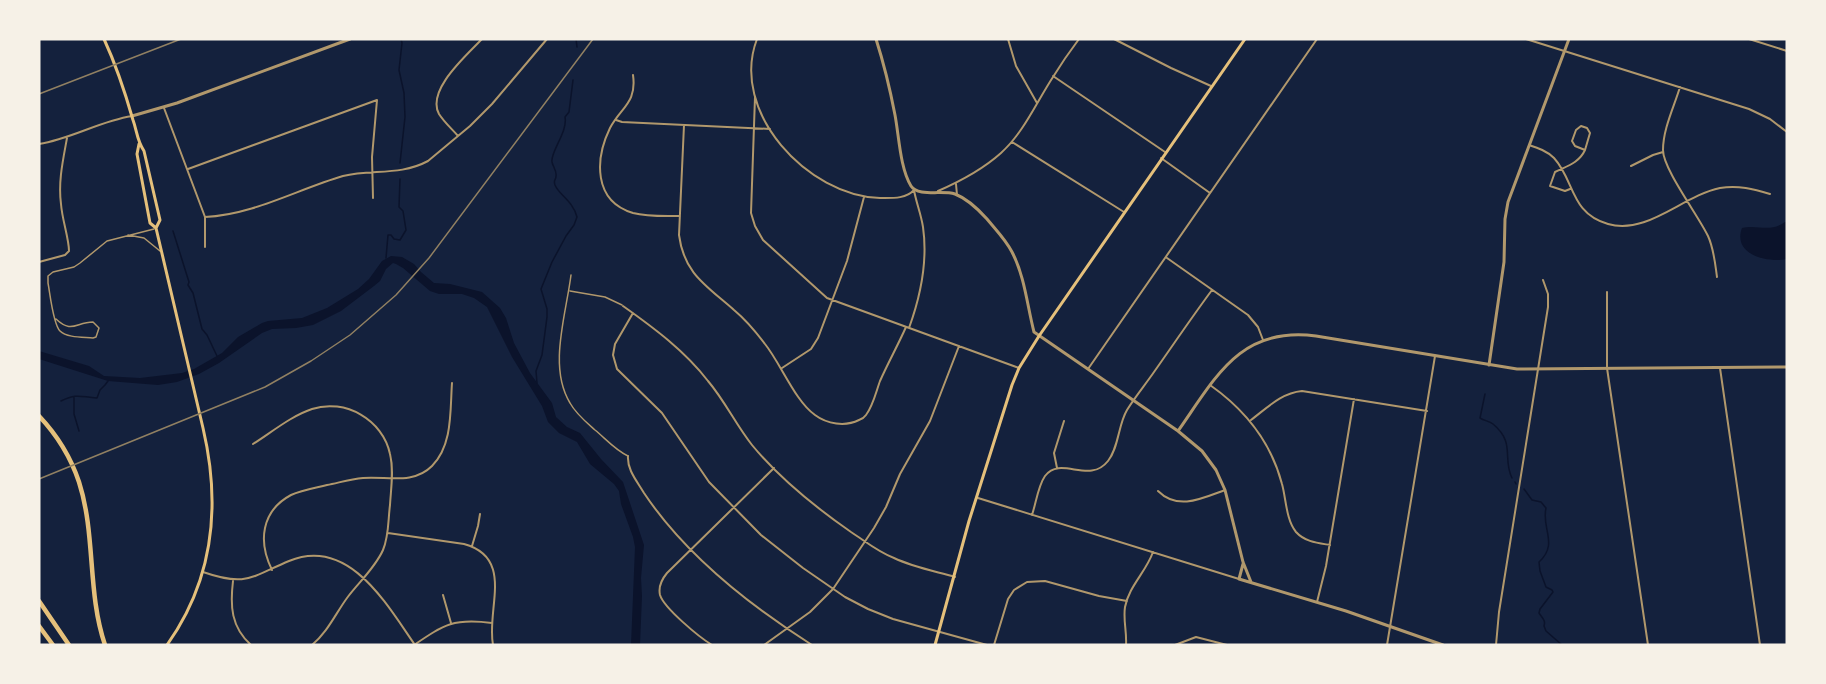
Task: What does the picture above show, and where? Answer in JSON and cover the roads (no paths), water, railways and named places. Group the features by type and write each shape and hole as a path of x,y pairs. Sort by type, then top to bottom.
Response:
{"highway":[{"path":"39,416 59,441 80,484 97,613 105,645"},
{"path":"39,601 69,645"},
{"path":"39,626 52,645"}],"main road":[{"path":"104,39 118,70 139,144 144,151 160,220 156,228 161,252 212,471 211,534 203,572 192,602 167,645"},
{"path":"935,645 976,498 1019,368 1165,152 1245,39"},
{"path":"139,144 137,154 150,223 156,228"}],"street":[{"path":"39,144 57,141 113,121 164,108 342,40 351,39"},
{"path":"458,136 439,113 437,95 442,84 482,39"},
{"path":"205,217 241,212 334,178 351,174 407,170 415,167 428,160 458,136 504,91 547,39"},
{"path":"757,39 750,67 755,97 770,129 805,169 828,184 864,196 890,198 909,196 914,190"},
{"path":"684,125 680,216 681,245 687,263 703,284 745,320 764,342 803,403 818,417 838,424 862,419 868,413 881,380 908,328 922,286 925,255 922,225 914,190 906,175 895,114 876,39"},
{"path":"1008,39 1016,66 1037,103"},
{"path":"937,192 983,168 1012,141 1028,120 1053,76 1079,39"},
{"path":"1114,39 1211,86"},
{"path":"1088,369 1317,39"},
{"path":"1526,39 1749,109 1787,132"},
{"path":"1489,365 1504,262 1506,211 1569,39"},
{"path":"1749,39 1787,51"},
{"path":"633,75 632,96 609,130 599,165 600,178 605,191 618,205 633,213 680,216"},
{"path":"1053,76 1165,152"},
{"path":"1680,87 1666,131 1663,152 1668,167 1711,242 1717,277"},
{"path":"755,97 751,206 755,226 769,245 827,298 1019,368"},
{"path":"188,168 377,100 372,149 373,198"},
{"path":"164,108 205,217 205,247"},
{"path":"616,120 770,129"},
{"path":"1570,189 1565,191 1550,186 1555,172 1580,159 1585,150 1590,133 1587,128 1581,126 1575,130 1572,141 1575,146 1585,150"},
{"path":"39,262 65,255 69,251 60,204 61,165 67,138"},
{"path":"1012,141 1124,212"},
{"path":"1529,145 1554,158 1578,203 1588,214 1602,222 1617,226 1642,223 1706,193 1723,188 1748,188 1770,194"},
{"path":"1631,166 1663,152"},
{"path":"1161,158 1211,193"},
{"path":"956,184 957,195"},
{"path":"914,190 957,195 979,211 1012,253 1022,279 1034,332 1196,444 1209,460 1225,490 1243,562 1251,582"},
{"path":"782,368 815,344 847,261 864,196"},
{"path":"56,319 68,327 93,322 98,325 98,333 93,338 70,335 60,330 56,319 48,283 50,274 74,267 107,241 156,228"},
{"path":"127,234 144,238 161,252"},
{"path":"1166,258 1252,319 1263,340"},
{"path":"571,275 559,356 559,375 565,395 579,415 617,451 628,456 627,464 630,470 668,525 734,589 812,645"},
{"path":"1496,645 1499,612 1539,369 1548,300 1544,280"},
{"path":"1032,515 1043,481 1048,473 1057,468 1085,472 1096,470 1112,456 1126,412 1212,290"},
{"path":"569,291 605,297 623,306 672,343 697,367 751,443 809,501 865,542 894,558 955,576"},
{"path":"1607,292 1607,368 1648,645"},
{"path":"633,313 615,344 613,355 617,369 662,413 699,469 733,508 777,548 833,589 858,604 880,614 987,645"},
{"path":"1178,431 1231,359 1252,345 1278,336 1304,334 1517,369 1787,367"},
{"path":"765,645 810,612 833,589 865,542 881,517 900,474 930,422 959,346"},
{"path":"1387,645 1435,356"},
{"path":"1720,368 1760,645"},
{"path":"272,570 263,549 264,529 270,516 283,500 301,491 351,480 374,477 404,479 417,476 431,468 441,455 448,435 452,383"},
{"path":"1210,385 1233,402 1263,439 1275,461 1294,529 1306,540 1330,545"},
{"path":"1250,421 1274,401 1296,392 1310,392 1426,411"},
{"path":"1317,602 1330,545 1354,399"},
{"path":"253,444 304,412 325,407 352,410 380,431 388,446 391,478 388,533 379,558 346,599 321,637 312,645"},
{"path":"1057,468 1054,453 1064,421"},
{"path":"711,645 666,605 661,596 660,587 663,579 774,468"},
{"path":"1158,491 1170,500 1184,502 1198,500 1225,490"},
{"path":"976,498 1317,602 1443,645"},
{"path":"471,546 480,514"},
{"path":"388,533 471,546 483,555 493,569 496,582 492,622 493,645"},
{"path":"1126,645 1127,601 1154,552"},
{"path":"203,572 233,580 254,578 298,558 321,556 342,562 364,578 381,597 414,645 451,623 466,620 492,622"},
{"path":"1239,579 1243,562"},
{"path":"233,580 231,603 233,620 251,645"},
{"path":"994,645 1008,599 1014,590 1027,582 1045,581 1127,601"},
{"path":"443,595 451,623"},
{"path":"1175,645 1196,637 1227,645"}],"water":[{"path":"1787,222 1787,259 1762,258 1747,251 1742,245 1740,237 1742,228 1769,228"},
{"path":"391,256 402,257 414,264 434,283 450,284 482,292 500,308 506,318 514,343 530,373 552,403 556,417 567,427 580,433 623,482 644,545 640,645 631,645 635,547 619,491 590,464 577,442 559,433 548,422 542,406 512,357 487,307 474,298 462,294 439,294 430,291 403,268 393,263 386,269 380,281 341,311 313,325 272,329 262,333 219,363 177,382 158,385 108,381 39,359 39,351 89,366 104,376 140,378 182,373 222,353 238,337 262,323 302,318 327,308 358,289 369,279 382,261"}],"waterway":[{"path":"400,163 405,117 404,93 399,70 401,39"},
{"path":"576,39 577,47"},
{"path":"537,383 536,371 542,355 547,317 541,289 552,262 577,217 555,185 556,172 552,162 564,129 565,117 569,112 573,80"},
{"path":"386,258 388,235 400,240 406,230 403,211 399,207 400,179"},
{"path":"173,231 202,329 217,356"},
{"path":"61,401 75,396 97,398 100,390 108,381"},
{"path":"1485,394 1480,418 1493,424 1504,438 1512,478"},
{"path":"74,397 74,414 79,431"},
{"path":"1524,489 1532,500 1541,502 1546,508 1549,542 1548,549 1539,562 1546,587 1553,592 1539,613 1546,631 1562,645"}],"railway":[{"path":"39,94 181,39"},
{"path":"39,479 265,387 311,361 350,335 396,295 429,258 593,39"}]}
